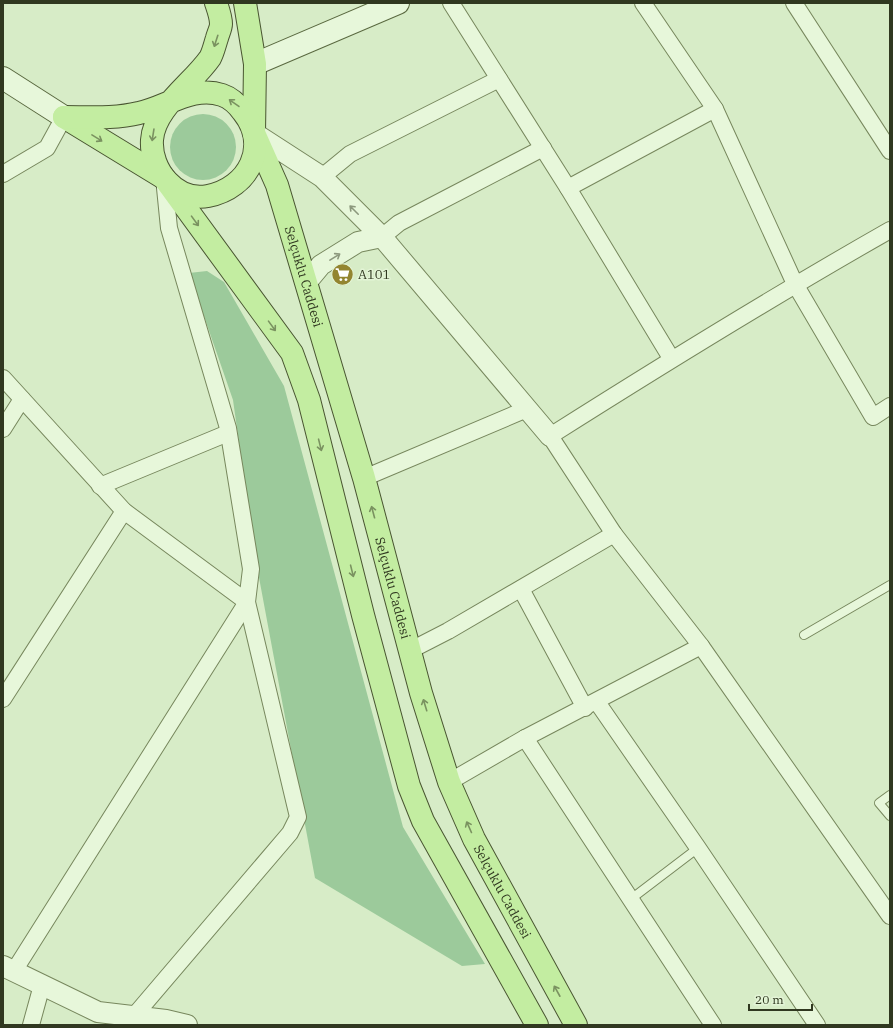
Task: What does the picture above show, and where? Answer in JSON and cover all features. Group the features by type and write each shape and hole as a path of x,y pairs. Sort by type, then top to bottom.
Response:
{"main road":[{"name":"Selçuklu Caddesi","path":"216,3 221,24 210,57 160,115 152,132 151,150 156,165 164,178 292,353 309,400 363,615 410,786 423,821 537,1025"},
{"name":"Selçuklu Caddesi","path":"164,178 175,188 190,194 205,196 220,194 236,185 248,171 254,155 255,64 245,3"},
{"path":"255,64 398,3"},
{"path":"3,78 164,178"},
{"name":"Selçuklu Caddesi","path":"172,102 188,94 206,92 223,96 238,106 249,120 277,185 364,478 411,650 421,694 449,782 474,839 576,1025"},
{"path":"64,117 114,117 140,113 172,102"}],"street":[{"path":"450,3 568,188 671,358"},
{"path":"643,3 715,109 795,284 873,417 890,406"},
{"path":"794,3 890,151"},
{"path":"322,178 350,154 499,79"},
{"path":"568,188 715,109"},
{"path":"3,174 47,148 64,117"},
{"path":"254,133 322,178 382,237 550,436 614,534 701,646 890,916"},
{"path":"306,283 321,265 358,242 382,237 399,223 543,148"},
{"path":"134,1016 290,832 298,817 246,602 251,569 228,433 169,228 164,178"},
{"path":"550,436 671,358 795,284 890,230"},
{"path":"3,378 124,511 246,602"},
{"path":"3,429 22,399"},
{"path":"364,478 527,409"},
{"path":"100,486 228,433"},
{"path":"3,700 124,511"},
{"path":"411,650 448,631 614,534"},
{"path":"521,589 591,705 698,848 817,1025"},
{"path":"187,1025 134,1016 98,1012 8,969 246,602"},
{"path":"449,782 525,738 591,705 701,646"},
{"path":"525,738 713,1025"},
{"path":"31,1025 42,985"}],"lane":[{"path":"804,635 890,585"},
{"path":"890,795 879,803 890,816"},
{"path":"631,899 698,848"}],"green space":[{"path":"203,114 215,117 226,124 233,135 236,147 233,159 226,170 215,177 203,180 191,177 180,170 173,159 170,147 173,135 180,124 191,117"},
{"path":"207,271 224,282 284,386 403,827 485,964 462,966 315,878 255,556 233,400 189,273"}],"place":[{"name":"A101","path":"343,274"}]}
